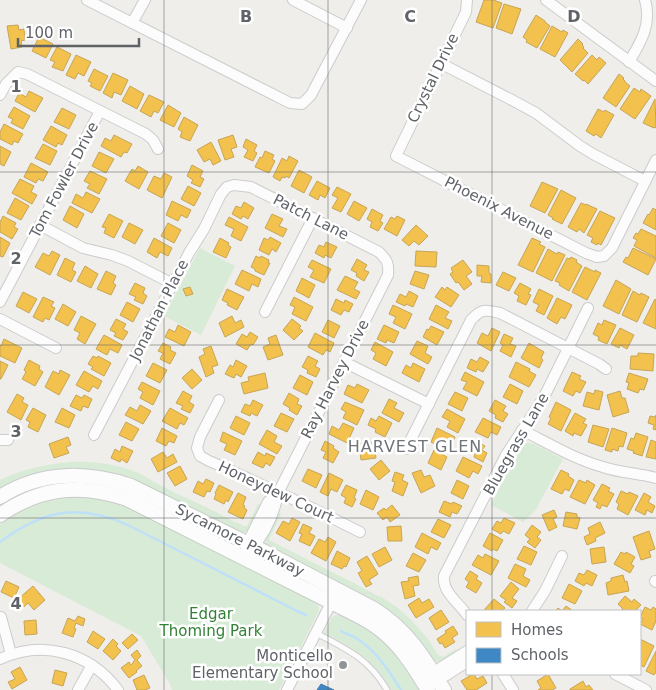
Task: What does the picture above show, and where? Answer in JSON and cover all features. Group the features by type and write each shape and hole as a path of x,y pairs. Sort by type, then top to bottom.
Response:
{"main road":[{"name":"Sycamore Parkway","path":"0,498 37,481 54,476 69,475 109,479 140,490 251,545 335,596 362,618 389,636 429,684 444,690"},
{"name":"Sycamore Parkway","path":"0,515 22,502 50,492 94,490 133,502 244,558 335,596"}],"street":[{"path":"87,0 290,103 302,104 312,95 361,0"},
{"path":"132,23 145,0"},
{"path":"293,0 346,28"},
{"name":"Crystal Drive","path":"396,156 466,12 467,0"},
{"path":"546,0 656,81"},
{"path":"629,62 645,32 648,20 648,9 645,0"},
{"path":"440,63 536,113 580,146 645,181 656,160"},
{"path":"0,95 6,84 18,72 27,74 146,134 153,140 158,149"},
{"name":"Tom Fowler Drive","path":"0,302 100,111"},
{"name":"Phoenix Avenue","path":"396,156 597,257 604,256 612,248 645,181"},
{"name":"Patch Lane","path":"227,187 234,185 251,187 379,252 389,265"},
{"name":"Jonathan Place","path":"94,435 189,253 204,229 221,194 227,187"},
{"path":"265,312 313,218"},
{"path":"40,225 83,248 128,261 173,284"},
{"name":"Ray Harvey Drive","path":"244,558 276,507 278,493 388,275 389,265"},
{"name":"Bluegrass Lane","path":"466,614 446,589 443,580 444,576 506,455 544,397 588,308"},
{"path":"406,449 471,320 477,312 486,310 500,313 568,347 606,369"},
{"path":"0,319 56,348"},
{"path":"344,362 429,404"},
{"name":"Honeydew Court","path":"219,400 200,437 197,449 200,456 360,532"},
{"path":"522,430 584,461 603,468 656,478"},
{"path":"533,610 562,556"},
{"path":"287,690 335,596"},
{"path":"0,618 11,654"},
{"path":"0,658 28,650 48,650 66,653 92,665 107,676 118,690"},
{"path":"429,684 440,668 466,652"},
{"path":"429,684 466,663"},
{"path":"78,690 92,665"},
{"path":"504,675 513,690"},
{"path":"617,675 646,690"}],"lane":[{"path":"316,633 357,656 374,672 388,690"}],"green space":[{"path":"200,248 235,266 201,335 164,316"},
{"path":"527,443 534,444 563,459 535,511 523,522 491,505 519,449"},
{"path":"71,462 101,463 131,470 244,526 247,526 258,504 261,505 249,530 241,534 113,475 0,493 0,480 8,476 53,464"},
{"name":"Edgar Thoming Park","path":"71,494 113,499 318,603 319,611 279,690 172,690 141,636 0,563 0,521 34,502"},
{"path":"278,512 281,514 269,540 380,596 398,608 428,639 438,655 443,657 456,649 458,653 440,662 433,661 266,546 265,538"},
{"path":"340,614 372,629 395,649 422,690 391,690 377,670 363,656 324,633 332,617"}],"building: Homes":[{"path":"484,0 502,3 493,28 476,22"},
{"path":"504,4 521,9 512,34 496,28"},
{"path":"536,15 550,26 537,48 526,42 527,40 523,37"},
{"path":"18,25 19,30 24,29 25,40 21,41 22,47 11,49 7,26"},
{"path":"552,26 568,33 555,57 540,49"},
{"path":"39,37 53,44 46,58 32,51"},
{"path":"578,39 588,53 572,72 560,60"},
{"path":"57,47 71,54 63,71 52,67 55,62 50,60"},
{"path":"76,55 91,62 84,76 78,73 75,79 66,75"},
{"path":"592,55 597,60 599,57 606,63 588,84 575,74"},
{"path":"94,69 108,76 100,91 90,86 92,83 88,81"},
{"path":"113,73 128,80 121,95 114,92 112,98 103,93"},
{"path":"619,74 630,86 616,107 603,98"},
{"path":"130,86 144,94 137,109 122,101"},
{"path":"634,88 640,92 641,89 651,96 635,119 620,109"},
{"path":"29,91 43,98 35,112 15,101 19,93 26,97"},
{"path":"149,95 164,102 158,113 154,111 151,117 140,111"},
{"path":"655,99 656,128 654,128 643,123"},
{"path":"168,105 181,113 174,127 160,120"},
{"path":"14,107 30,116 23,129 11,123 13,119 8,117"},
{"path":"62,108 76,115 69,129 54,122"},
{"path":"598,109 604,112 605,110 614,115 601,138 596,134 594,136 586,131"},
{"path":"184,117 198,125 190,141 180,137 182,132 178,129"},
{"path":"4,124 23,134 18,143 14,141 12,145 0,139 0,132"},
{"path":"51,126 67,135 62,145 58,143 56,147 43,140"},
{"path":"114,135 132,144 127,153 124,152 121,157 101,146 105,138 111,141"},
{"path":"233,135 237,147 231,149 234,157 225,160 218,140"},
{"path":"246,139 257,145 254,151 257,153 253,161 244,157 248,150 243,147"},
{"path":"211,142 221,161 213,165 210,159 204,162 197,150"},
{"path":"43,144 57,151 50,165 35,158"},
{"path":"0,146 11,152 4,166 0,164"},
{"path":"265,151 274,155 272,159 275,161 269,173 255,167"},
{"path":"99,152 114,159 106,173 92,166"},
{"path":"289,156 298,161 289,178 286,176 285,178 282,177 280,181 273,177 282,158 287,161"},
{"path":"31,163 48,172 43,181 38,179 36,183 24,177"},
{"path":"192,165 203,171 200,177 204,179 200,187 191,183 193,180 187,176"},
{"path":"138,166 148,172 139,189 125,181 132,169 135,171"},
{"path":"299,170 312,177 304,193 291,186"},
{"path":"90,171 107,179 99,194 87,188 90,184 84,181"},
{"path":"164,173 172,177 162,198 147,190 154,176 161,179"},
{"path":"20,179 34,186 31,192 37,195 32,204 12,193"},
{"path":"317,181 330,188 325,198 320,195 318,200 309,195"},
{"path":"542,182 558,189 545,213 530,206"},
{"path":"188,186 201,193 194,206 181,199"},
{"path":"337,187 351,194 341,212 332,208 338,198 332,195"},
{"path":"561,190 576,198 562,224 548,215"},
{"path":"86,192 100,199 92,213 72,203 76,194 83,198"},
{"path":"15,198 29,206 21,220 7,213"},
{"path":"172,201 191,210 187,218 181,215 178,221 166,215"},
{"path":"354,201 367,208 359,221 347,214"},
{"path":"244,202 254,208 248,219 243,216 241,219 232,214 236,206 241,208"},
{"path":"581,203 597,209 584,233 579,229 577,232 568,227"},
{"path":"70,206 84,214 77,228 63,220"},
{"path":"653,208 656,210 656,230 643,223"},
{"path":"372,209 383,215 380,221 383,223 378,231 370,227 372,222 367,219"},
{"path":"600,211 615,218 601,245 598,243 597,245 591,242 593,238 587,235"},
{"path":"109,214 123,221 114,238 104,233 106,228 102,227"},
{"path":"272,214 283,219 279,226 287,229 283,237 265,228"},
{"path":"3,216 16,223 14,227 18,229 12,239 0,232 0,222"},
{"path":"397,216 405,220 397,236 384,229 391,217 395,219"},
{"path":"229,217 248,227 241,241 231,236 234,229 225,225"},
{"path":"129,223 143,230 135,244 122,237"},
{"path":"168,223 181,230 174,243 161,236"},
{"path":"416,225 428,236 419,245 414,241 409,246 402,240"},
{"path":"641,229 656,236 656,258 634,246 637,240 633,238"},
{"path":"0,237 10,243 3,257 0,256"},
{"path":"270,237 281,243 276,252 272,249 269,255 259,250 264,238 268,240"},
{"path":"154,238 172,248 168,256 160,252 157,258 147,252"},
{"path":"220,238 229,243 228,245 231,247 226,258 213,252"},
{"path":"532,238 541,242 539,244 545,247 533,272 518,265"},
{"path":"326,242 337,247 331,258 325,255 324,258 315,253 319,245 324,247"},
{"path":"633,248 656,259 648,275 623,262 626,257 628,258"},
{"path":"548,249 557,254 558,252 565,255 552,281 536,273"},
{"path":"52,251 60,255 50,275 35,267 43,253 49,256"},
{"path":"416,251 437,252 436,267 415,266"},
{"path":"256,256 269,260 268,263 270,263 264,275 251,267"},
{"path":"571,257 582,266 569,291 555,281 567,258 570,259"},
{"path":"65,258 75,263 72,270 76,272 71,282 57,275"},
{"path":"357,259 367,265 364,270 369,272 364,281 356,276 357,273 351,270"},
{"path":"312,260 331,269 324,283 310,277 314,270 308,267"},
{"path":"463,260 472,272 466,276 472,284 464,290 450,274 453,272 451,268"},
{"path":"477,265 489,266 491,283 481,282 482,276 477,276"},
{"path":"85,266 98,274 91,288 77,281"},
{"path":"585,267 601,273 587,300 572,292"},
{"path":"242,270 261,279 258,287 252,284 249,291 235,284"},
{"path":"106,271 116,276 113,283 116,285 111,295 97,289"},
{"path":"415,271 429,275 424,289 410,284"},
{"path":"503,272 516,278 509,291 496,285"},
{"path":"345,276 358,282 354,289 360,292 356,299 337,290"},
{"path":"302,278 315,285 309,298 296,291"},
{"path":"616,280 631,289 619,314 603,306"},
{"path":"135,283 145,288 143,293 147,296 143,304 134,300 136,297 129,294"},
{"path":"520,283 531,289 528,294 531,295 526,305 517,301 519,296 514,293"},
{"path":"190,287 193,294 186,296 183,289"},
{"path":"442,287 445,290 447,287 459,295 451,307 435,297"},
{"path":"227,289 244,297 237,310 222,300"},
{"path":"539,289 553,296 544,315 536,311 539,305 533,302"},
{"path":"409,291 418,296 413,307 396,302 400,294 406,297"},
{"path":"633,291 649,297 637,322 622,315"},
{"path":"23,292 37,299 29,313 16,306"},
{"path":"43,297 54,302 51,306 55,308 49,320 45,318 43,322 33,317"},
{"path":"294,297 313,307 306,321 292,314 295,307 290,305"},
{"path":"557,298 572,305 565,319 561,317 557,324 547,318"},
{"path":"336,299 344,303 345,300 353,304 349,312 344,310 341,315 331,310"},
{"path":"656,300 656,329 643,323"},
{"path":"127,302 140,309 133,322 120,315"},
{"path":"63,304 76,312 68,326 55,319"},
{"path":"393,305 412,314 405,329 393,323 396,317 389,314"},
{"path":"436,305 449,312 445,318 452,321 448,329 429,319"},
{"path":"81,316 96,324 85,344 77,339 80,333 74,330"},
{"path":"232,316 235,323 241,320 244,327 225,337 219,323"},
{"path":"116,319 126,324 123,329 128,332 123,340 114,336 116,333 110,330"},
{"path":"292,319 301,326 299,328 303,331 294,340 283,330"},
{"path":"328,320 340,326 334,338 322,332"},
{"path":"604,320 616,325 607,344 598,340 599,337 593,334 598,323 602,325"},
{"path":"178,325 191,332 184,346 165,337 169,329 175,332"},
{"path":"384,325 399,332 394,343 387,340 386,343 377,339"},
{"path":"431,326 444,332 437,345 423,337"},
{"path":"492,328 500,332 491,351 477,343 482,333 488,336"},
{"path":"620,328 634,335 627,349 620,345 619,348 611,344"},
{"path":"250,332 258,337 253,345 251,344 247,350 236,344 242,334 247,337"},
{"path":"315,333 334,343 330,352 326,350 323,355 308,347"},
{"path":"504,334 513,338 510,344 516,346 511,357 500,351 503,345 500,343"},
{"path":"104,335 122,345 118,353 110,349 107,355 96,349"},
{"path":"276,335 283,355 268,360 263,347 270,344 268,338"},
{"path":"4,339 22,348 15,363 0,356 0,345"},
{"path":"417,341 428,346 425,353 432,357 428,364 410,354"},
{"path":"375,342 393,352 386,366 373,359 376,353 371,350"},
{"path":"163,343 171,347 170,350 176,353 170,364 160,359 163,353 158,351"},
{"path":"529,343 544,352 539,368 521,358"},
{"path":"211,346 218,365 212,367 214,373 206,377 199,357 205,354 203,349"},
{"path":"638,353 654,354 653,371 630,369 631,356 638,356"},
{"path":"93,356 97,358 98,356 111,363 104,376 91,369 93,367 88,364"},
{"path":"308,356 318,361 315,366 320,369 316,377 307,373 308,370 302,367"},
{"path":"480,357 489,362 483,372 477,369 476,372 467,368 471,359 477,362"},
{"path":"29,360 40,366 39,369 43,372 35,386 22,379"},
{"path":"236,360 247,366 241,377 236,374 234,378 225,374 230,365 233,367"},
{"path":"0,361 8,365 1,379 0,379"},
{"path":"516,362 530,369 529,371 536,375 529,387 509,377"},
{"path":"153,363 167,370 160,383 146,376"},
{"path":"413,363 425,369 419,382 402,373 406,365 411,368"},
{"path":"192,369 202,380 192,389 182,378"},
{"path":"60,370 70,375 59,395 45,387 53,371 59,374"},
{"path":"84,371 102,381 98,389 93,386 89,392 76,385"},
{"path":"465,372 484,382 477,396 463,389 467,382 461,380"},
{"path":"572,372 581,376 579,379 586,382 580,393 576,391 573,396 563,391"},
{"path":"265,373 268,388 244,394 241,383 249,381 248,377"},
{"path":"629,373 648,379 644,390 640,389 638,393 627,389 629,383 626,382"},
{"path":"300,375 313,382 307,395 293,388"},
{"path":"142,382 160,391 153,405 140,398 143,392 138,389"},
{"path":"357,384 369,390 362,403 344,394 348,385 355,388"},
{"path":"510,384 523,391 517,404 503,397"},
{"path":"595,390 603,392 599,410 583,406 587,392 594,394"},
{"path":"183,391 192,396 189,402 194,405 190,413 181,409 183,406 176,403"},
{"path":"620,391 622,398 625,398 629,412 613,417 607,395"},
{"path":"455,392 468,398 462,411 448,404"},
{"path":"289,393 299,399 297,404 302,406 297,415 283,404"},
{"path":"17,394 24,398 22,402 28,405 21,420 7,412"},
{"path":"76,395 82,398 84,395 92,399 88,408 83,406 81,411 70,406"},
{"path":"389,399 397,403 394,408 404,413 399,422 382,413"},
{"path":"253,400 263,405 257,416 251,413 250,416 241,412 245,404 250,406"},
{"path":"495,400 506,406 503,411 508,414 503,422 495,418 496,415 489,411"},
{"path":"345,402 364,410 357,425 343,418 346,412 341,409"},
{"path":"556,402 571,410 561,431 548,424"},
{"path":"140,405 151,411 143,424 125,415 130,407 137,411"},
{"path":"33,408 46,415 38,432 28,427 30,422 26,420"},
{"path":"62,408 75,415 69,428 55,422"},
{"path":"170,408 188,418 184,425 180,423 177,429 162,421"},
{"path":"447,409 465,419 458,433 447,427 450,421 442,417"},
{"path":"281,413 294,419 287,432 274,426"},
{"path":"575,413 586,419 583,423 587,425 581,436 574,433 573,436 565,431"},
{"path":"656,415 656,430 653,429 654,425 648,423 650,416 655,417"},
{"path":"236,416 250,423 244,435 230,428"},
{"path":"379,416 392,423 385,437 375,432 376,429 368,425 371,418 376,421"},
{"path":"483,418 501,427 497,435 491,432 488,438 475,432"},
{"path":"126,422 139,429 132,441 119,435"},
{"path":"343,423 354,428 347,443 329,434 332,426 339,430"},
{"path":"593,425 609,429 603,447 588,442"},
{"path":"162,428 177,436 174,443 169,441 166,446 156,441"},
{"path":"437,428 455,437 450,447 441,443 439,446 431,442"},
{"path":"612,428 627,433 623,447 619,446 618,451 612,449 612,452 605,450"},
{"path":"267,430 277,436 274,442 282,446 277,454 259,444"},
{"path":"223,432 242,441 235,455 224,450 227,444 220,441"},
{"path":"636,433 648,437 642,456 627,449 631,438 634,439"},
{"path":"68,437 71,445 66,447 69,453 54,458 49,444"},
{"path":"475,440 485,446 482,450 487,453 483,462 474,457 475,454 469,451"},
{"path":"651,440 656,442 656,459 646,457"},
{"path":"325,441 334,446 333,448 339,452 333,463 323,458 326,452 321,450"},
{"path":"380,441 381,450 375,451 376,458 361,460 359,444"},
{"path":"122,446 133,451 127,463 121,459 120,462 111,458 115,449 120,452"},
{"path":"434,450 447,457 441,470 428,463"},
{"path":"163,452 167,458 173,454 177,462 158,472 151,459"},
{"path":"258,452 265,456 266,453 275,457 270,466 266,463 263,468 252,463"},
{"path":"463,457 482,466 478,474 473,471 469,478 456,471"},
{"path":"381,460 390,471 379,480 370,469"},
{"path":"180,466 187,479 175,486 167,473"},
{"path":"308,469 322,475 316,488 302,481"},
{"path":"421,470 424,477 430,475 435,486 421,493 412,473"},
{"path":"561,470 569,474 568,476 574,480 569,491 565,489 562,494 551,489"},
{"path":"395,472 404,475 402,480 408,483 403,496 392,491 395,482 392,481"},
{"path":"329,473 343,480 337,492 331,489 328,496 320,492"},
{"path":"206,479 214,483 210,492 207,491 204,497 193,492 198,481 203,484"},
{"path":"457,480 469,486 463,499 451,493"},
{"path":"579,480 586,483 587,480 595,485 585,504 570,497"},
{"path":"602,484 610,488 608,491 614,494 607,507 602,505 600,509 596,507 598,503 593,500"},
{"path":"219,485 233,492 228,502 226,500 224,504 214,499"},
{"path":"346,485 357,490 354,498 356,499 352,507 344,503 346,498 341,495"},
{"path":"366,490 379,497 373,510 360,504"},
{"path":"621,491 638,496 628,515 617,509 619,504 616,502"},
{"path":"238,493 246,497 243,505 247,510 243,519 228,512"},
{"path":"644,493 651,497 648,502 655,506 652,513 647,510 645,515 635,510"},
{"path":"444,501 462,506 457,514 452,512 450,517 439,512"},
{"path":"392,505 400,515 390,522 387,517 383,520 377,513 384,508 386,510"},
{"path":"554,510 557,517 553,519 557,527 549,531 542,515"},
{"path":"566,512 577,514 577,517 580,518 577,529 563,526"},
{"path":"292,518 300,522 290,541 276,533 283,521 289,524"},
{"path":"504,518 515,523 509,534 503,531 501,534 492,529 497,521 501,523"},
{"path":"438,519 451,525 444,538 431,532"},
{"path":"600,522 605,533 595,538 596,541 587,545 584,537 590,534 588,528"},
{"path":"303,524 312,528 309,533 315,536 310,546 299,541 302,534 299,533"},
{"path":"532,525 541,532 537,537 541,540 535,548 527,542 530,539 525,535"},
{"path":"401,526 402,541 388,541 387,527"},
{"path":"649,531 655,549 649,551 651,557 641,560 633,537"},
{"path":"422,533 441,543 437,550 431,547 428,554 415,547"},
{"path":"490,533 503,540 497,551 493,549 492,551 483,546"},
{"path":"328,537 336,542 326,561 311,553 319,539 325,542"},
{"path":"524,546 537,552 531,565 517,559"},
{"path":"385,547 392,560 379,567 372,554"},
{"path":"604,547 606,562 592,564 590,549"},
{"path":"337,551 350,558 346,567 344,566 342,569 331,564"},
{"path":"621,552 625,554 626,552 635,557 631,564 634,566 630,573 614,564"},
{"path":"413,553 426,560 419,572 406,566"},
{"path":"485,554 499,561 491,575 472,565 478,555 483,558"},
{"path":"367,556 378,574 369,580 372,584 366,587 358,573 362,571 357,562"},
{"path":"515,564 526,569 523,576 530,580 526,587 508,578"},
{"path":"587,570 597,575 592,586 586,583 584,586 575,581 579,573 584,575"},
{"path":"470,571 478,576 476,579 482,583 476,593 466,587 469,582 465,579"},
{"path":"623,575 625,582 627,581 629,591 608,595 606,583 611,581 611,578"},
{"path":"418,576 419,585 413,586 415,596 405,599 401,582 409,581 408,578"},
{"path":"6,581 19,587 14,598 1,592"},
{"path":"511,582 519,589 512,598 517,601 512,608 500,596"},
{"path":"569,584 582,591 575,604 562,598"},
{"path":"33,586 45,600 34,610 28,603 24,607 17,600"},
{"path":"625,596 632,602 634,599 641,605 636,610 622,610 623,609 618,604"},
{"path":"419,598 422,603 429,599 434,607 416,618 408,605"},
{"path":"494,599 505,608 503,610 484,610"},
{"path":"566,606 572,610 563,610"},
{"path":"645,607 651,610 653,607 656,609 656,621 652,630 641,624 643,619 641,615"},
{"path":"441,610 449,622 436,630 429,618"},
{"path":"78,616 85,619 83,626 76,623 73,637 62,633 68,618 75,621"},
{"path":"36,620 37,634 25,635 24,621"},
{"path":"453,626 458,634 452,638 455,642 445,648 437,639"},
{"path":"93,631 105,639 98,649 87,642"},
{"path":"132,634 138,640 128,649 122,643"},
{"path":"113,639 121,651 113,660 103,651"},
{"path":"641,640 654,646 644,667 641,666"},
{"path":"137,650 141,656 137,660 142,666 129,678 121,668 129,662 131,665 133,663 135,660 131,655"},
{"path":"656,651 656,672 654,675 646,671"},
{"path":"20,667 27,680 12,689 8,682 15,679 11,672"},
{"path":"55,670 67,673 63,686 52,683"},
{"path":"144,675 150,688 137,690 133,680"},
{"path":"475,675 477,679 483,676 487,683 476,690 467,690 461,681"},
{"path":"549,675 556,688 552,690 538,690 541,688 537,681"},
{"path":"583,681 586,687 589,685 593,690 570,690 570,689"}],"building: Schools":[{"path":"321,684 334,690 317,690"}],"waterway":[{"path":"0,542 31,523 61,513 77,512 110,518 128,525 306,615"},
{"path":"341,631 356,638 370,649 387,668 401,690"}],"place":[{"name":"Monticello Elementary School","path":"343,665"}],"district":[{"name":"HARVEST GLEN","path":"415,446"}]}
